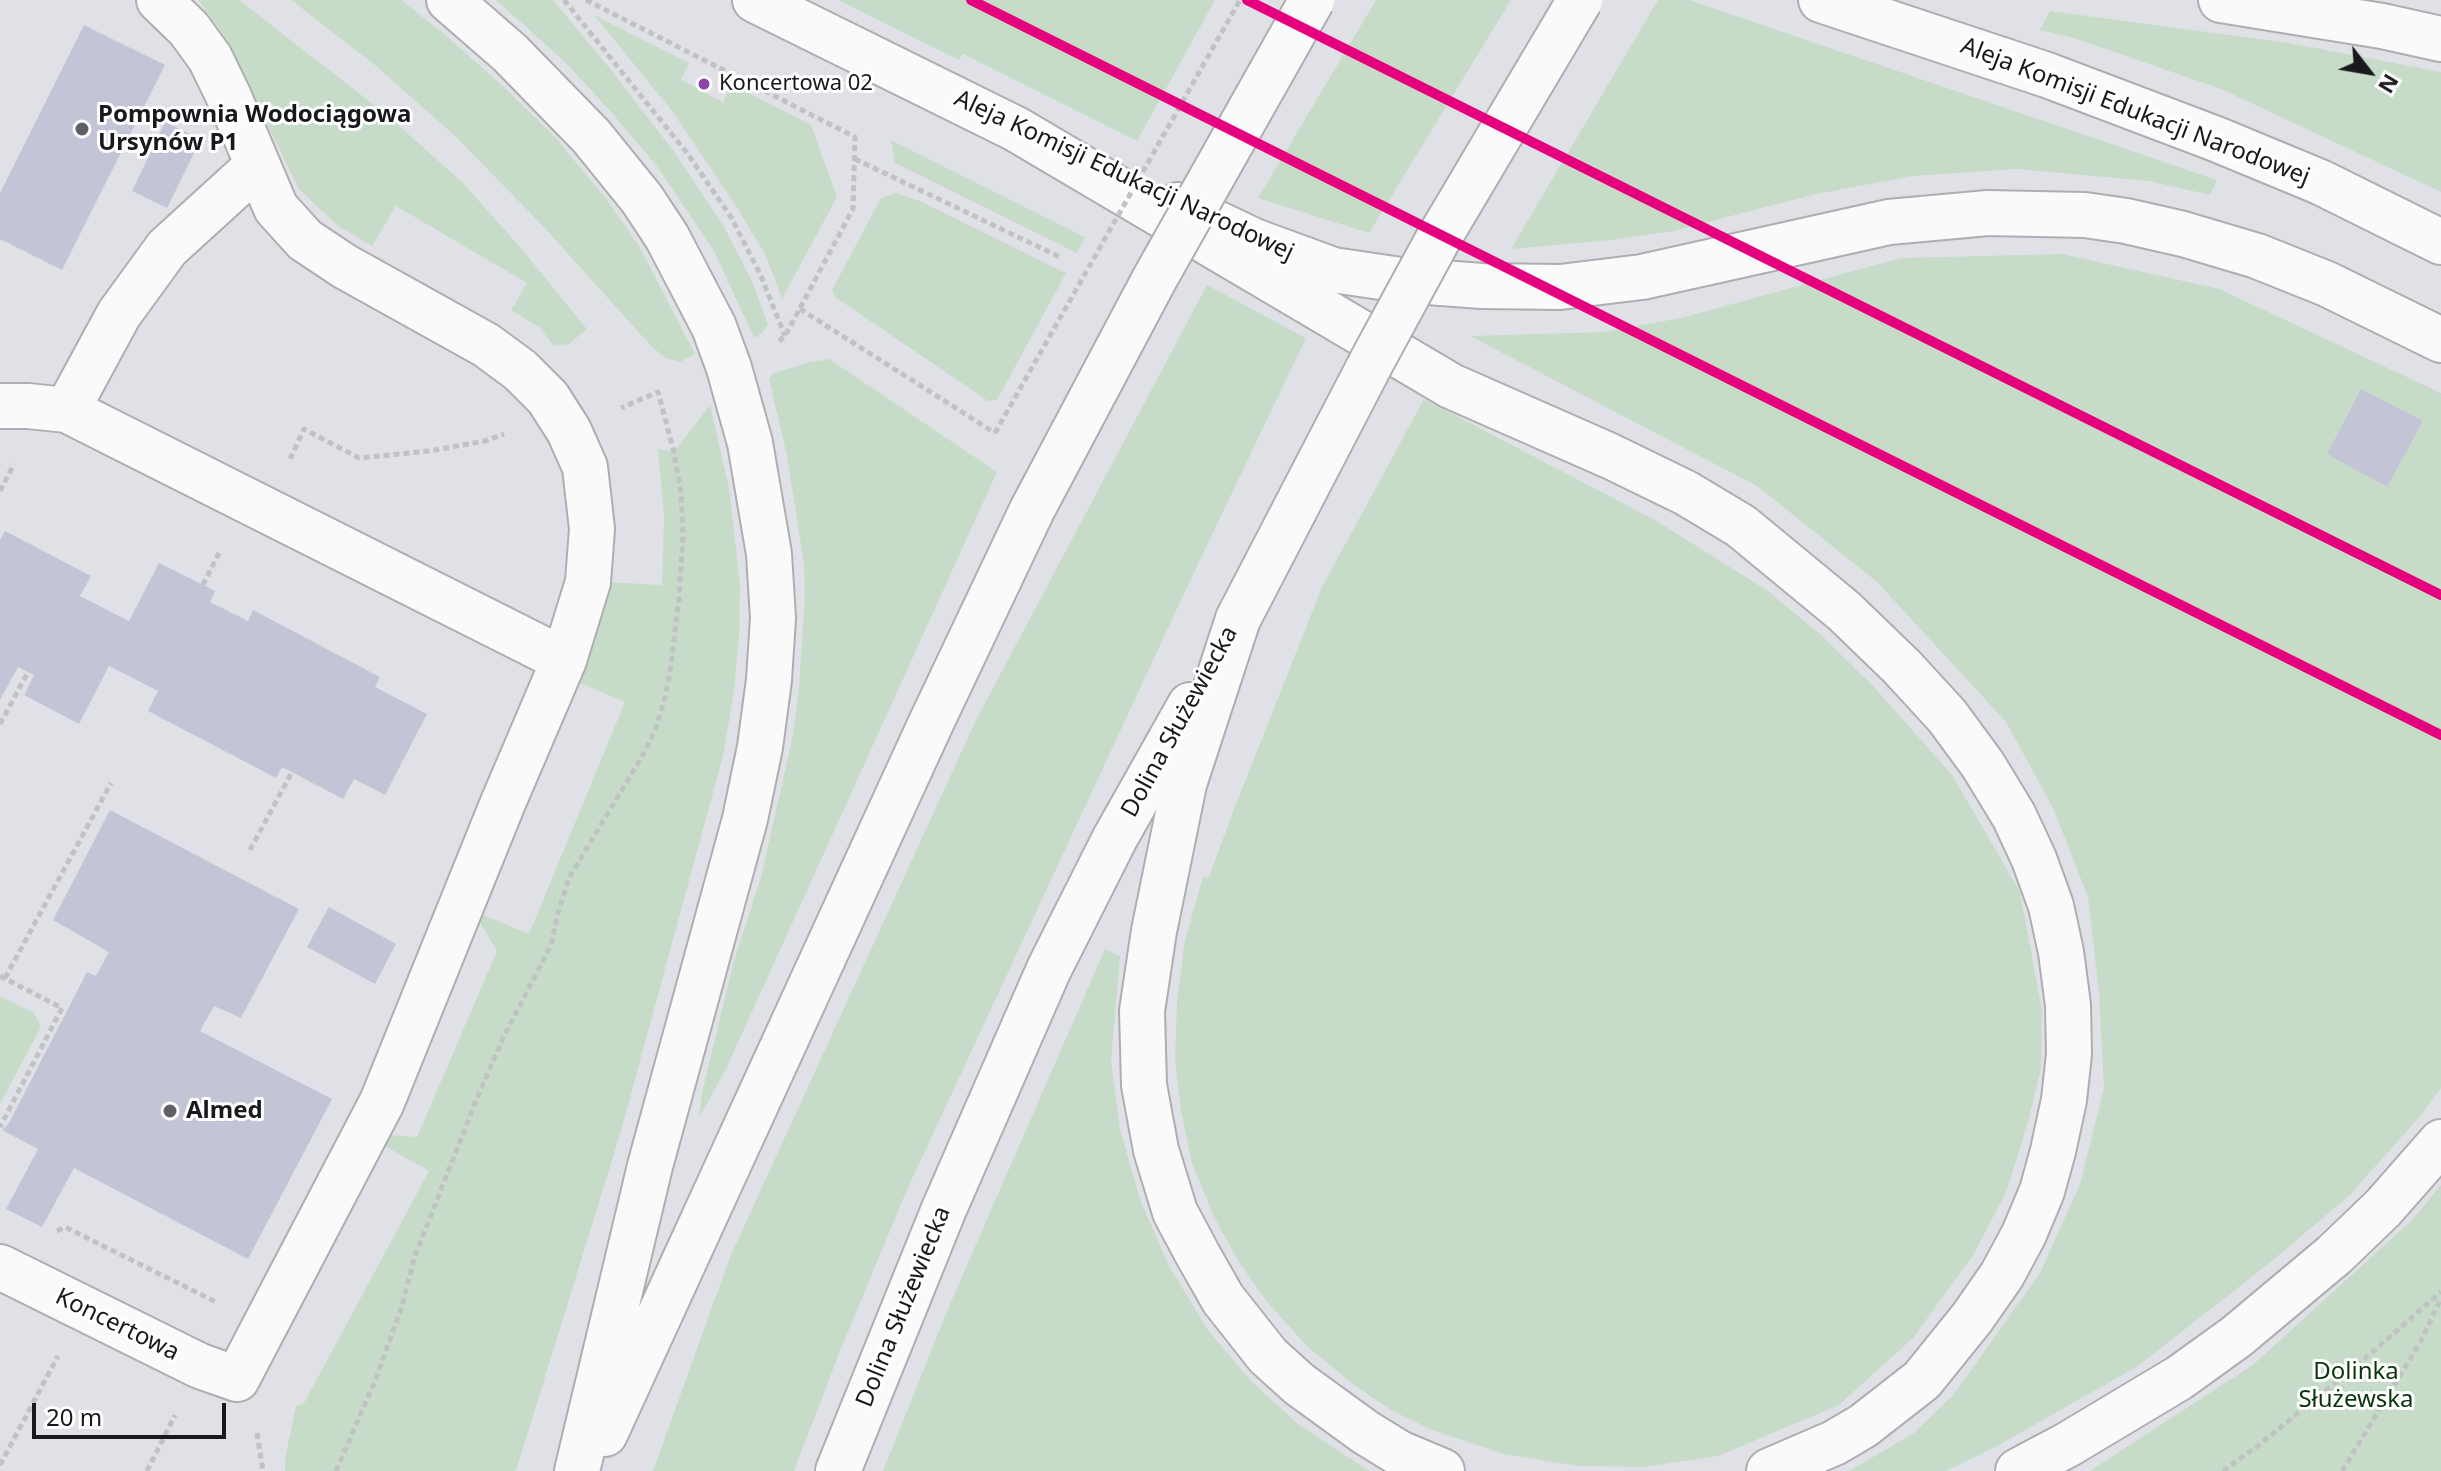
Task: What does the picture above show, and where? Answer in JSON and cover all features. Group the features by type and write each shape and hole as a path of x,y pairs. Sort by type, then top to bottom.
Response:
{"main road":[{"path":"0,406 67,410 564,660 588,582 592,529 585,467 569,431 548,398 520,370 486,345 344,266 305,240 276,208 210,58 189,29 159,0"},
{"path":"449,0 510,53 591,136 642,199 667,237 709,316 729,368 750,443 769,554 773,618 769,680 760,747 745,819 650,1166 577,1471"},
{"name":"Aleja Komisji Edukacji Narodowej","path":"755,0 1016,129 1254,241 1333,270 1401,280 1482,286 1560,287 1642,277 1889,222 1988,213 2058,214 2126,221 2230,247 2315,279 2441,340"},
{"path":"588,1471 923,740 1032,510 1155,278 1312,0"},
{"name":"Dolina Służewiecka","path":"838,1471 944,1209 1049,969 1115,838 1238,619 1430,254 1580,0"},
{"name":"Aleja Komisji Edukacji Narodowej","path":"1821,0 2047,75 2216,139 2320,182 2441,242"},
{"path":"2221,0 2382,26 2441,39"},
{"path":"1016,129 1451,386 1610,456 1686,493 1741,526 1844,611 1902,667 1947,716 1983,765 2014,816 2051,906 2068,1005 2069,1054 2064,1100 2042,1191 2002,1275 1922,1380 1863,1426 1834,1443 1769,1471"},
{"path":"67,410 119,314 167,248 257,166"},
{"path":"1238,619 1184,784 1154,931 1142,1011 1144,1085 1156,1150 1175,1212 1198,1255 1223,1299 1268,1356 1299,1384 1365,1432 1399,1453 1442,1471"},
{"name":"Koncertowa","path":"0,1267 200,1366 237,1379 382,1102 564,660"},
{"path":"2018,1471 2179,1378 2236,1337 2334,1255 2383,1208 2441,1142"}],"path":[{"path":"586,0 855,137 853,209 785,336 768,350"},
{"path":"800,309 995,433 1240,0"},
{"path":"855,159 1062,258"},
{"path":"336,1471 375,1381 401,1309 415,1256 477,1098 504,1036 551,945 569,878 644,753 664,701 679,599 683,536 681,493 658,392 620,409"},
{"path":"265,510 304,429 359,458 429,451 485,441 511,432"},
{"path":"0,724 28,672"},
{"path":"250,850 292,772"},
{"path":"0,1127 62,1008 3,977 111,783"},
{"path":"2223,1471 2441,1295"},
{"path":"2342,1471 2421,1341 2441,1295"},
{"path":"0,1465 62,1350"},
{"path":"147,1471 179,1408"}],"green space":[{"path":"198,0 239,0 387,115 462,182 587,329 569,344 554,346 540,328 511,310 527,283 396,206 372,246 338,226 299,189 221,31"},
{"path":"291,0 401,0 444,34 555,137 607,200 639,246 695,354 680,362 666,358 652,347 542,225 456,137 376,66"},
{"path":"496,0 553,0 611,70 675,153 723,225 752,281 768,324 762,333 754,338 714,251 656,165 565,62"},
{"path":"838,0 1215,0 1137,141 963,54 959,60"},
{"path":"1376,0 1511,0 1369,233 1258,198"},
{"path":"1658,0 1689,0 2217,180 2210,195 2149,181 2017,169 1913,176 1816,194 1673,231 1511,249"},
{"path":"2050,11 2289,43 2441,72 2441,192 2221,89 2077,39 2040,30"},
{"path":"594,15 689,63 681,80 723,102 731,84 811,125 837,197 782,299 767,258 738,209 672,111"},
{"path":"891,140 1085,237 1077,253 895,163"},
{"path":"896,193 920,201 1066,273 997,400 988,401 835,297 832,290 881,198"},
{"path":"2062,254 2219,289 2441,393 2441,1088 2349,1196 2138,1366 1999,1445 1946,1471 1849,1471 1914,1433 1954,1394 2040,1273 2080,1184 2104,1088 2099,993 2088,897 2053,808 2006,722 1877,582 1757,486 1470,336 1603,332 1681,318 1901,258"},
{"path":"1207,285 1306,338 906,1192 794,1471 653,1471 730,1257 976,720"},
{"path":"829,359 997,472 726,1069 699,1118 702,1093 734,961 761,877 792,740 799,688 804,564 787,456 769,379 774,373"},
{"path":"1424,399 1655,520 1768,591 1821,635 1875,688 1953,776 2020,892 2042,1010 2041,1068 2007,1190 1974,1254 1913,1338 1839,1405 1718,1456 1644,1467 1578,1466 1504,1454 1432,1430 1391,1410 1354,1385 1307,1346 1267,1302 1239,1262 1215,1219 1192,1164 1175,1061 1177,1001 1185,940 1203,877 1209,877 1322,587"},
{"path":"710,405 729,488 740,585 734,691 723,756 621,1131 516,1471 285,1471 296,1406 304,1403 429,1171 385,1146 389,1135 417,1137 497,951 478,919 481,914 529,934 625,702 576,681 607,582 662,585 664,518 658,449 674,452"},
{"path":"1105,949 1120,956 1111,1061 1120,1129 1140,1199 1169,1266 1208,1330 1251,1381 1298,1424 1369,1471 883,1471 950,1304"},
{"path":"0,996 34,1013 41,1027 0,1104"},
{"name":"Dolinka Służewska","path":"2441,1185 2441,1471 2090,1471 2254,1364 2413,1219"}],"building":[{"name":"Pompownia Wodociągowa Ursynów P1","path":"84,25 165,65 62,270 0,239 0,193"},
{"path":"165,122 201,139 167,208 132,191"},
{"path":"2361,389 2423,421 2387,487 2327,454"},
{"path":"5,531 91,576 80,596 129,621 159,563 215,591 210,602 248,621 253,610 380,677 375,687 427,714 385,795 354,779 343,799 282,767 276,778 148,711 158,691 109,666 79,724 24,695 34,675 18,667 0,700 0,540"},
{"name":"Almed","path":"110,810 299,909 241,1018 214,1006 200,1031 332,1099 248,1259 74,1168 42,1227 6,1209 38,1149 2,1130 9,1123 87,972 96,976 109,952 53,920"},
{"path":"329,907 396,944 375,984 307,947"}],"transit line":[{"path":"971,0 2441,735"},
{"path":"1247,0 2441,595"}],"place":[{"name":"Koncertowa 02","path":"704,84"},
{"name":"Pompownia Wodociągowa Ursynów P1","path":"82,129"},
{"name":"Almed","path":"170,1111"}]}
